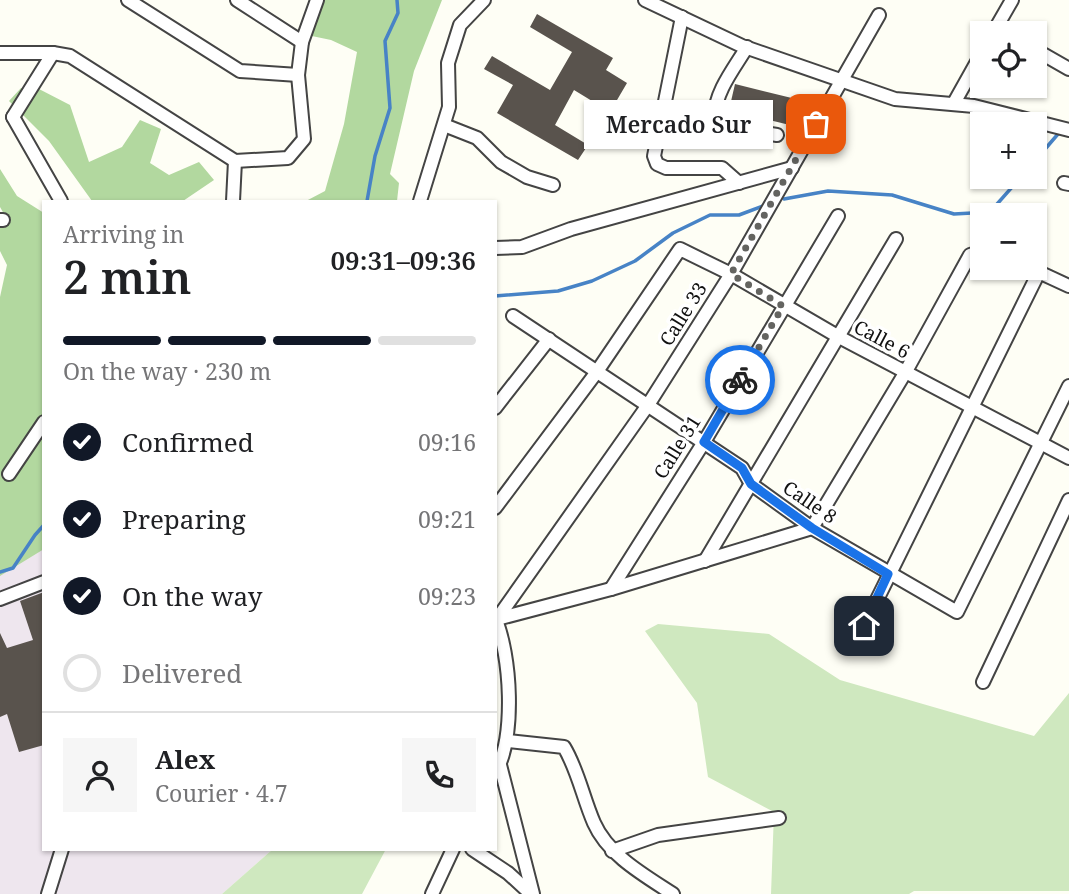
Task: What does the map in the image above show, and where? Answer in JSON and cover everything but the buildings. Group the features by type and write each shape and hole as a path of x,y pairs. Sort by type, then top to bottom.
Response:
{"street":[{"path":"128,0 240,71 298,75"},
{"path":"237,0 302,42"},
{"path":"0,52 70,56 235,161 288,158 304,139 298,75 302,42 317,0"},
{"path":"420,200 449,107 448,63 460,25 484,0"},
{"path":"645,0 747,47 895,99 974,106 1069,130"},
{"path":"1003,21 1012,0"},
{"name":"Calle 33","path":"497,617 648,405 731,274 879,15"},
{"path":"682,17 654,156 657,164 666,168 722,168 739,183"},
{"path":"747,47 720,96 715,117 725,127 777,135"},
{"path":"53,53 6,117 60,200"},
{"path":"1047,57 1069,69"},
{"path":"954,103 970,74"},
{"path":"443,125 477,138 501,162 527,177 552,185"},
{"path":"233,200 235,161"},
{"path":"497,248 522,247 571,229 792,168"},
{"name":"Calle 31","path":"611,589 704,442 838,216"},
{"path":"705,561 896,239"},
{"name":"Calle 6","path":"596,373 680,249 731,274 905,373 1069,458"},
{"path":"497,618 611,589 812,528 970,263"},
{"path":"1047,276 1069,286"},
{"path":"864,626 1030,280"},
{"name":"Calle 8","path":"513,316 742,468 751,484 812,528 957,612 1040,444"},
{"path":"497,405 549,340"},
{"path":"497,505 596,373"},
{"path":"1040,444 1069,386"},
{"path":"9,474 42,425"},
{"path":"983,682 1069,500"},
{"path":"0,599 42,583"},
{"path":"497,623 509,681 508,741 498,769 532,894"},
{"path":"508,741 564,747 594,825 612,851 673,894"},
{"path":"612,851 658,835 779,818"},
{"path":"48,894 61,851"},
{"path":"432,894 452,851"},
{"path":"475,851 508,873 532,894"}],"shaded area":[{"path":"42,548 42,851 271,851 222,894 0,894 0,574"}],"green space":[{"path":"324,0 442,0 414,71 390,174 399,183 397,200 308,200 325,191 344,124 357,52 331,40 307,35"},
{"path":"21,88 39,89 70,105 89,162 122,147 140,120 161,129 150,163 169,175 199,162 214,180 184,200 91,200 49,141 9,101"},
{"path":"0,169 17,196 42,212 42,550 0,576 0,297 7,265 0,251 0,227 8,221 0,207"},
{"path":"658,624 769,634 840,680 1034,736 1069,693 1069,891 771,894 774,812 708,777 697,703 645,631"},
{"path":"271,851 385,851 362,894 222,894"}],"waterway":[{"path":"367,200 375,156 390,108 385,41 398,13 397,0"},
{"path":"1047,147 1058,134"},
{"path":"784,199 828,191 892,195 954,214 990,212 1010,189"},
{"path":"497,296 558,291 592,281 635,261 673,233 710,215 739,215 768,204"},
{"path":"0,572 13,568 42,527"}],"way so far":[{"path":"740,380 783,306 731,274 816,124"}],"place":[{"name":"Mercado Sur","path":"816,124"}],"route":[{"path":"740,380 704,442 742,468 751,484 812,528 888,574 864,626"}]}
